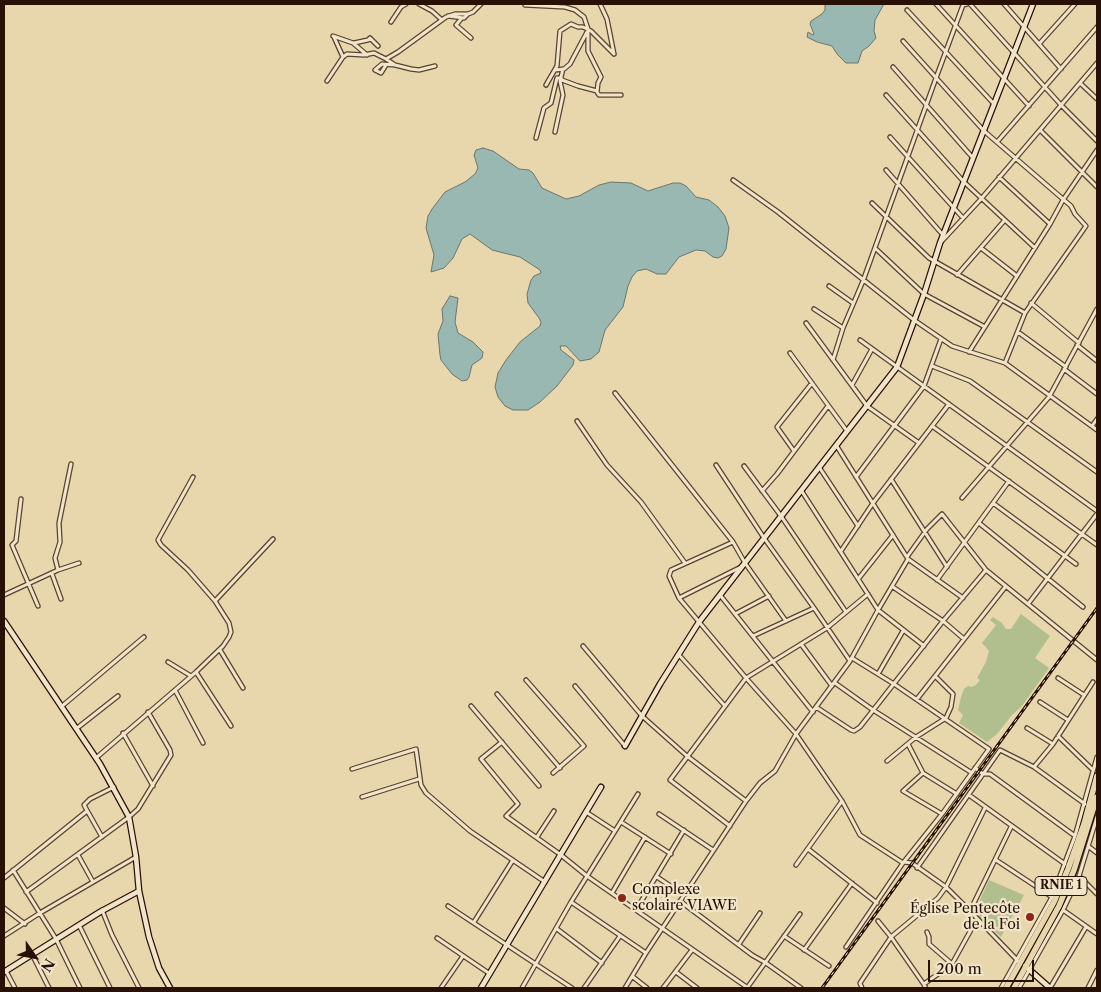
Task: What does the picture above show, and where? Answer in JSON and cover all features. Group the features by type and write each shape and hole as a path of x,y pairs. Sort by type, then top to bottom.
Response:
{"highway":[{"name":"RNIE 1","path":"1014,988 1068,869 1084,824 1096,773"},
{"name":"RNIE 1","path":"1006,988 1024,965 1059,906 1074,870 1097,797"}],"street":[{"path":"391,22 401,7 406,4"},
{"path":"419,4 432,11 442,20"},
{"path":"471,38 456,25 481,4"},
{"path":"525,4 553,5 575,10 584,17 588,29 588,51 601,77 597,91"},
{"path":"546,85 557,66 560,31 571,24 588,29 614,54 606,19 600,4"},
{"path":"936,4 1003,80 1029,106"},
{"path":"833,360 842,328 863,281 963,6 968,4 1061,106 1097,142"},
{"path":"1004,4 1061,70"},
{"path":"944,237 1033,4"},
{"path":"1038,44 1075,4"},
{"path":"907,10 994,104"},
{"path":"386,58 398,52 448,16 468,14"},
{"path":"448,16 461,19"},
{"path":"997,142 1097,28"},
{"path":"555,70 562,69 570,64 588,29"},
{"path":"343,56 333,36 353,43 367,55"},
{"path":"353,43 370,38 378,46"},
{"path":"903,42 984,130 1071,206 1075,214 1086,226 1024,313 1005,363"},
{"path":"327,81 343,56 348,54 367,55 374,53 386,58 395,65"},
{"path":"575,686 625,746 699,622 897,366 924,294 940,243 944,237 981,198 1097,63"},
{"path":"386,65 419,70 435,66"},
{"path":"893,67 973,158"},
{"path":"555,132 563,96 560,78 562,69"},
{"path":"536,138 544,108 552,102 557,78 560,78"},
{"path":"560,78 578,86 597,91 599,95 621,95"},
{"path":"1080,83 1097,99"},
{"path":"886,95 964,182 1035,248"},
{"path":"1040,130 1097,187"},
{"path":"890,137 963,218"},
{"path":"969,352 1097,150"},
{"path":"886,170 944,237"},
{"path":"999,177 1050,224"},
{"path":"733,180 778,212 863,281 941,339 969,352 1005,363 1049,397 1097,430"},
{"path":"872,203 929,258 1024,313"},
{"path":"956,275 1004,221"},
{"path":"874,248 924,294 985,328"},
{"path":"981,248 1017,276"},
{"path":"829,286 853,303"},
{"path":"1031,303 1097,361"},
{"path":"814,309 842,328"},
{"path":"962,498 1008,447 1049,397 1097,309"},
{"path":"806,323 867,406 919,443"},
{"path":"1018,332 1097,394"},
{"path":"856,478 896,427 924,386 941,339"},
{"path":"860,340 1097,512 1028,604"},
{"path":"852,385 872,349"},
{"path":"790,353 847,431"},
{"path":"932,366 970,381 1097,472"},
{"path":"794,452 777,427 812,383"},
{"path":"615,393 732,542 743,565 786,620"},
{"path":"841,551 872,503 949,404"},
{"path":"762,491 828,406"},
{"path":"1092,426 1097,419"},
{"path":"577,421 607,465 641,502 685,563"},
{"path":"932,426 1097,545"},
{"path":"836,445 907,558 963,598"},
{"path":"58,570 54,558 60,542 59,523 71,464"},
{"path":"716,465 764,538 851,660 894,684 989,749 904,863 846,947"},
{"path":"744,466 781,516 846,612"},
{"path":"820,467 858,526"},
{"path":"96,758 196,672 220,650 229,637 230,629 226,616 188,570 158,540 193,477"},
{"path":"891,479 946,567"},
{"path":"937,580 1009,481"},
{"path":"801,490 878,610 924,646"},
{"path":"21,499 16,541 12,545 38,606"},
{"path":"993,503 1076,564"},
{"path":"625,988 712,850 746,801 760,784 775,771 796,734 851,660 878,610 893,587 907,558 925,532 942,514 986,570 1097,660"},
{"path":"979,524 1083,607"},
{"path":"859,578 892,535"},
{"path":"215,601 273,539"},
{"path":"732,542 671,570 669,573 679,598 796,734 842,801 862,837 904,863 912,863 946,887 1024,965 1050,988 1086,927"},
{"path":"4,595 58,570 79,563"},
{"path":"679,598 743,565"},
{"path":"816,707 854,731 860,727 986,570"},
{"path":"52,574 61,599"},
{"path":"916,699 1006,586"},
{"path":"893,587 944,621 964,639"},
{"path":"730,826 670,780 746,678 828,628 868,594"},
{"path":"720,595 813,712"},
{"path":"735,614 769,596"},
{"path":"753,636 814,608"},
{"path":"4,621 96,758 114,787 129,817 136,856 139,891 153,951 170,988"},
{"path":"878,674 903,631"},
{"path":"61,706 144,637"},
{"path":"801,644 834,684 972,773"},
{"path":"584,646 642,716 687,756 746,801"},
{"path":"220,650 243,688"},
{"path":"678,655 725,706"},
{"path":"168,662 191,676"},
{"path":"196,672 231,726"},
{"path":"887,761 916,737 946,718 951,708 953,694 935,676"},
{"path":"1058,678 1084,695"},
{"path":"526,680 584,746 553,773"},
{"path":"1034,767 1058,736 1093,682"},
{"path":"175,690 203,742"},
{"path":"497,694 560,768"},
{"path":"76,729 118,696"},
{"path":"1040,702 1068,720"},
{"path":"471,706 539,786"},
{"path":"26,892 138,809 171,754 148,712"},
{"path":"1027,728 1052,744"},
{"path":"123,733 153,786"},
{"path":"1058,736 1096,773"},
{"path":"502,742 480,759 518,804 506,816 587,876 748,988 800,914"},
{"path":"908,744 923,773 957,794"},
{"path":"352,769 416,749 419,779 426,793 463,825 545,882"},
{"path":"917,868 1000,750 1034,767 1085,804"},
{"path":"1019,988 1024,965 1066,864 1096,773 1097,757"},
{"path":"975,768 983,774 990,774 1075,836"},
{"path":"923,773 904,790 942,814"},
{"path":"362,797 419,779"},
{"path":"102,837 87,812 85,803 114,787"},
{"path":"481,988 601,787"},
{"path":"522,988 587,876 638,794"},
{"path":"969,795 1011,827 1066,864"},
{"path":"796,865 842,801"},
{"path":"862,988 860,983 891,937 938,898 946,887 985,808"},
{"path":"536,837 554,811"},
{"path":"4,878 87,812"},
{"path":"586,812 615,831"},
{"path":"659,814 712,850"},
{"path":"1001,988 1024,965 1063,910 1079,876 1097,818"},
{"path":"621,822 671,854"},
{"path":"970,911 1011,827"},
{"path":"636,910 684,830"},
{"path":"612,893 645,837"},
{"path":"1088,846 1097,853"},
{"path":"808,849 878,902"},
{"path":"78,855 93,882"},
{"path":"4,936 136,856"},
{"path":"474,922 513,860"},
{"path":"996,860 1052,897"},
{"path":"13,870 56,940 80,988"},
{"path":"1079,876 1097,894"},
{"path":"657,877 684,895"},
{"path":"804,950 852,883"},
{"path":"15,988 5,972 102,910 139,891"},
{"path":"680,901 752,955 801,988"},
{"path":"572,902 646,953"},
{"path":"448,906 572,988"},
{"path":"4,908 25,924"},
{"path":"102,910 112,935 139,988"},
{"path":"1063,910 1097,934"},
{"path":"739,944 760,913"},
{"path":"878,922 891,937 925,987 952,964 977,919"},
{"path":"79,925 110,988"},
{"path":"557,929 602,963"},
{"path":"927,932 929,944 952,964"},
{"path":"584,988 620,936"},
{"path":"784,936 828,966"},
{"path":"437,938 490,974"},
{"path":"663,988 692,950"},
{"path":"32,954 48,988"},
{"path":"441,988 462,956"},
{"path":"1088,988 1097,970"},
{"path":"676,972 697,988"},
{"path":"633,977 647,988"}],"green space":[{"path":"1021,614 1050,636 1035,658 1049,668 1022,706 997,734 987,742 959,723 963,715 958,710 961,697 964,689 968,686 976,685 980,680 977,678 986,662 989,651 982,643 996,625 990,620 993,617 1002,623 1006,629 1011,629"},
{"path":"989,880 1024,895 1001,937 975,911"}],"water":[{"path":"825,4 884,4 875,20 874,31 876,38 862,51 858,63 846,63 832,46 807,37 808,32 814,34 810,24 811,21 822,14 825,10"},
{"path":"483,148 493,151 519,169 529,170 542,188 566,199 579,196 599,185 611,182 631,183 648,191 673,183 680,183 686,186 696,197 709,200 718,207 725,216 729,228 726,249 722,256 718,258 705,251 696,250 679,257 666,274 657,274 646,269 637,271 628,286 623,307 605,330 599,352 591,359 580,361 566,346 560,346 561,350 574,360 573,365 557,386 528,410 513,410 505,406 498,397 495,387 498,373 506,360 520,342 540,326 539,318 528,303 527,294 531,280 534,276 541,273 540,270 520,257 492,250 470,234 462,239 453,258 444,268 431,272 434,255 426,228 428,216 445,192 465,182 475,174 478,168 474,155 476,150"},
{"path":"450,296 458,298 455,322 458,333 473,342 483,352 482,358 472,365 467,380 462,381 452,374 441,360 440,355 438,334 443,321 442,309"}],"railway":[{"path":"822,988 1097,608"}],"place":[{"name":"Complexe scolaire VIAWE","path":"622,898"},
{"name":"Église Pentecôte de la Foi","path":"1030,917"}]}
